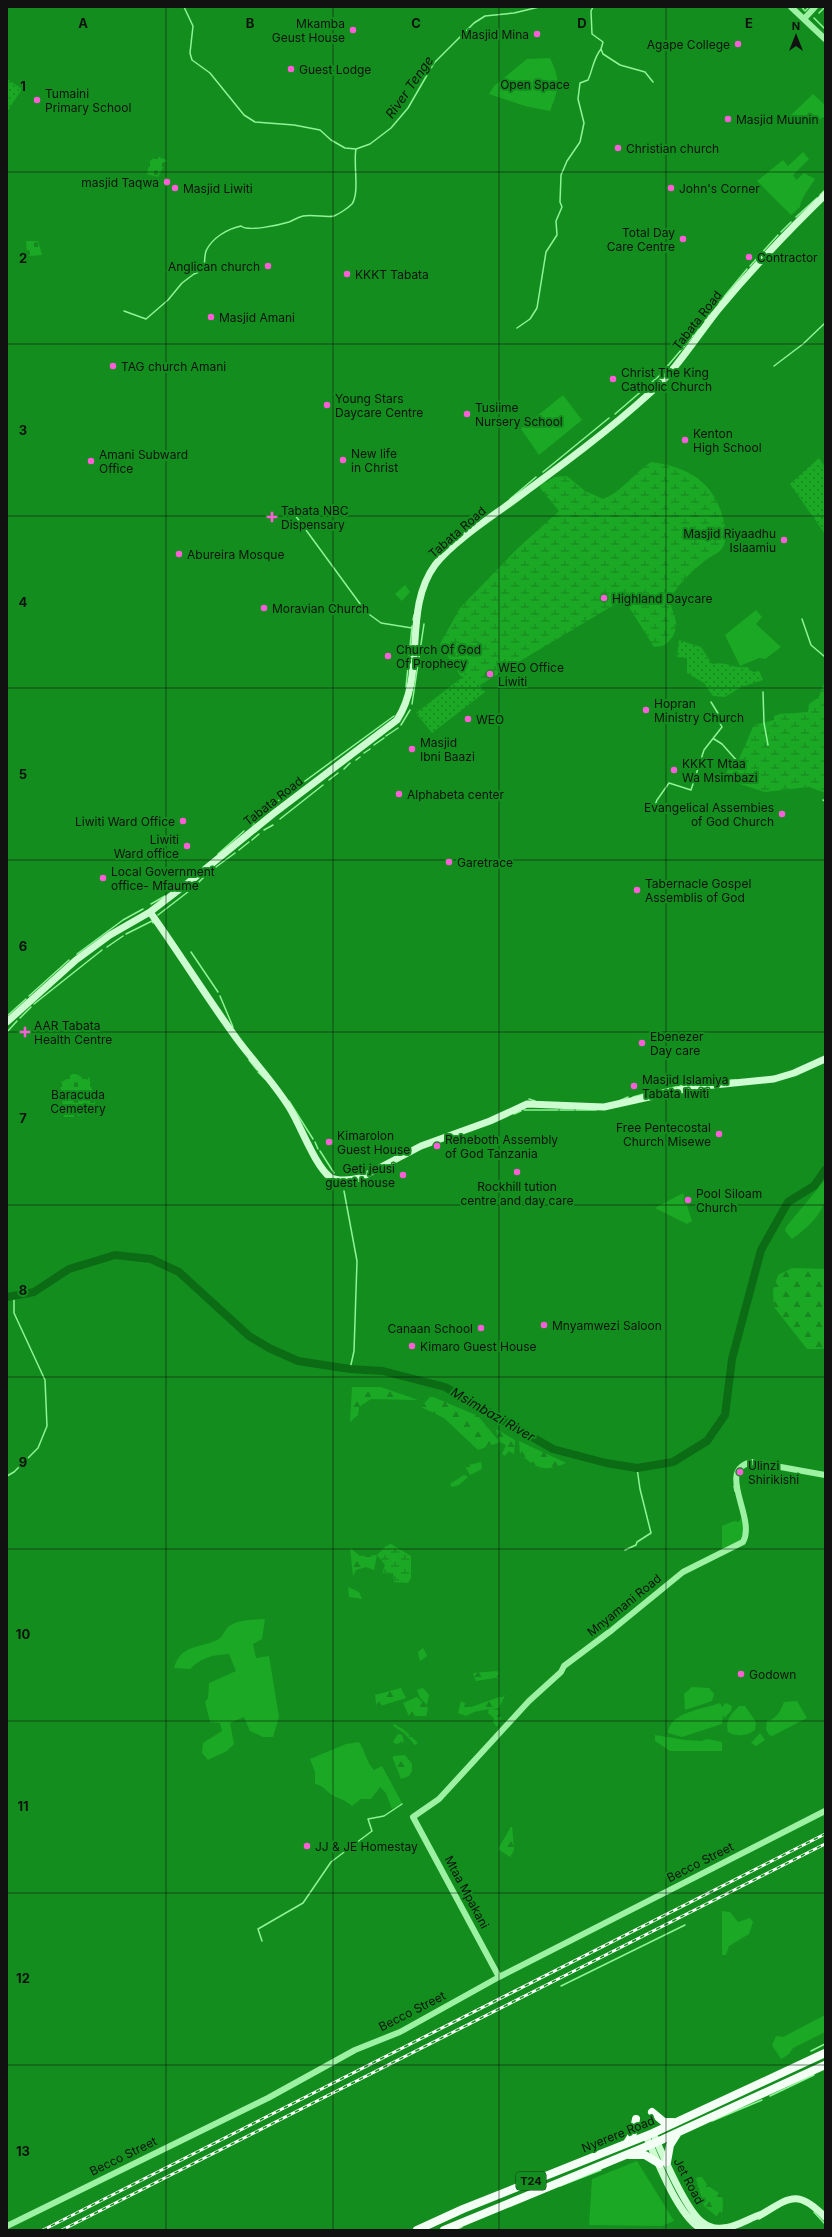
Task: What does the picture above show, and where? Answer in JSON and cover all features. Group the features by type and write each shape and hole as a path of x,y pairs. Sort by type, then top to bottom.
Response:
{"highway":[{"name":"Nyerere Road","path":"417,2230 470,2206 650,2134 825,2053"},
{"name":"Nyerere Road","path":"444,2230 654,2143 825,2064"},
{"path":"652,2112 664,2122 676,2122"},
{"path":"627,2143 636,2119"},
{"path":"621,2156 645,2155 664,2163 670,2145 676,2135 683,2130"}],"main road":[{"name":"Tabata Road","path":"7,1022 76,960 110,935 150,912 397,720 404,709 410,693 418,610 423,590 435,565 488,520 617,422 651,392 748,274 825,195"},
{"path":"150,912 237,1039 274,1084 289,1106 319,1164 330,1177 335,1179 349,1180 360,1178 422,1146 490,1121 527,1104 604,1107 694,1086 774,1079 794,1073 825,1059"},
{"name":"Jet Road","path":"650,2134 664,2163 692,2211 701,2221 711,2227 731,2227 762,2214"},
{"name":"Jet Road","path":"664,2163 684,2215 696,2227 703,2230"},
{"name":"Jet Road","path":"734,2230 783,2202 798,2199 806,2200 813,2204 825,2217"}],"street":[{"path":"791,7 825,39"},
{"path":"804,19 815,7"},
{"name":"Mnyamani Road","path":"414,1817 439,1799 529,1701 561,1672 564,1666 612,1630 683,1572 742,1542 746,1537 746,1526 735,1482 738,1470 742,1466 753,1462 825,1474"},
{"name":"Becco Street","path":"7,2226 268,2098 355,2050 400,2032 499,1977 825,1811"},
{"name":"Mtaa Mpakani","path":"414,1817 499,1977"}],"green space":[{"name":"Open Space","path":"550,58 554,66 558,84 550,111 525,106 489,94 494,86 527,59"},
{"path":"7,79 22,89 7,112"},
{"path":"813,94 825,105 825,119 823,117 813,125 798,123 791,115"},
{"path":"803,152 809,159 793,175 796,180 804,173 815,179 804,196 800,207 791,215 757,181 783,160 788,166"},
{"path":"156,156 167,160 158,177 147,174 150,161"},
{"path":"26,241 38,241 42,255 29,256 27,254"},
{"path":"563,395 582,420 539,455 521,429"},
{"path":"819,458 825,467 825,534 790,484"},
{"path":"651,462 664,464 687,472 706,485 719,505 725,532 725,542 723,548 691,572 673,593 670,603 675,617 676,626 674,634 669,642 664,646 654,647 624,599 480,685 465,683 440,644 460,608 518,548 559,511 540,488 541,484 555,477 567,476 585,491 603,499 616,492"},
{"path":"405,585 410,592 402,601 395,594"},
{"path":"756,610 762,617 756,624 781,647 765,659 759,658 740,666 725,635"},
{"path":"679,640 701,647 712,664 722,663 737,667 747,667 753,672 759,671 763,680 741,687 725,697 713,696 704,683 687,673 687,658 677,657"},
{"path":"469,672 485,692 432,733 416,713"},
{"path":"825,684 825,793 809,787 765,792 724,779 730,764 738,761 754,725 774,720 774,716 780,714 808,712 809,704 819,697 823,685"},
{"name":"Baracuda Cemetery","path":"72,1074 76,1074 87,1080 89,1077 97,1112 73,1117 64,1117 60,1082 64,1081"},
{"path":"824,1181 826,1190 822,1207 813,1221 792,1239 785,1231 786,1227"},
{"path":"683,1193 692,1221 687,1224 655,1208"},
{"path":"792,1268 825,1269 825,1349 807,1349 774,1307 773,1290 778,1275"},
{"path":"352,1387 381,1387 418,1400 371,1399 359,1407 358,1415 350,1422"},
{"path":"431,1396 478,1416 499,1441 496,1429 515,1440 514,1454 509,1451 505,1456 502,1454 506,1445 500,1442 478,1450 444,1418 421,1407"},
{"path":"519,1441 566,1463 552,1468 541,1468 536,1466 520,1454"},
{"path":"481,1462 482,1469 470,1475 465,1466"},
{"path":"464,1475 468,1477 459,1485 452,1487 450,1484"},
{"path":"741,1519 744,1520 744,1535 740,1540 722,1549 722,1526 734,1521 738,1522"},
{"path":"391,1544 411,1556 411,1578 408,1583 394,1582 393,1573 382,1574 385,1565 377,1555 387,1545"},
{"path":"350,1548 360,1556 377,1555 374,1570 366,1567 356,1570 353,1576"},
{"path":"348,1587 359,1592 362,1599 349,1597"},
{"path":"265,1619 262,1639 253,1644 256,1658 269,1656 279,1717 273,1737 263,1737 250,1731 244,1717 230,1723 234,1744 227,1751 208,1760 202,1753 203,1743 222,1731 220,1723 210,1722 205,1702 208,1698 209,1683 236,1671 229,1654 208,1657 190,1669 174,1668 177,1660 181,1654 187,1650 219,1639 232,1624 246,1620"},
{"path":"423,1648 427,1656 420,1661 418,1652"},
{"path":"497,1671 501,1677 476,1681 473,1673"},
{"path":"692,1687 709,1688 714,1694 712,1701 685,1710 684,1694"},
{"path":"401,1688 406,1698 377,1707 375,1695"},
{"path":"423,1688 429,1695 427,1705 420,1698 417,1690"},
{"path":"505,1695 499,1708 492,1709 498,1710 502,1716 497,1727 493,1722 494,1718 488,1713 489,1709 474,1712 466,1716 458,1713 461,1701 471,1707"},
{"path":"417,1697 428,1708 426,1716 409,1716 403,1703"},
{"path":"797,1701 807,1718 772,1736 769,1735 766,1729 767,1721 776,1716 784,1702"},
{"path":"720,1703 722,1707 726,1703 732,1706 731,1711 724,1718 723,1714 722,1724 682,1737 668,1733 674,1720 688,1712"},
{"path":"739,1706 745,1706 756,1722 755,1730 745,1735 735,1735 728,1732 727,1728 731,1715"},
{"path":"394,1724 403,1729 418,1743 415,1745 404,1733 393,1726"},
{"path":"760,1733 765,1740 756,1746 751,1743"},
{"path":"398,1734 402,1735 404,1742 396,1744 393,1742"},
{"path":"655,1735 685,1740 701,1741 708,1739 722,1742 722,1751 670,1751 655,1741"},
{"path":"359,1742 369,1764 374,1770 382,1766 402,1803 392,1809 386,1793 380,1787 371,1799 361,1799 352,1806 333,1796 322,1786 315,1784 315,1772 310,1759 346,1744"},
{"path":"405,1755 412,1764 412,1775 401,1779 392,1756"},
{"path":"512,1825 514,1850 510,1857 498,1849"},
{"path":"722,1911 730,1912 738,1922 750,1918 753,1922 749,1934 729,1946 726,1955 722,1955"},
{"path":"825,2015 825,2032 793,2048 789,2054 781,2059 772,2045 776,2036 783,2037"},
{"path":"637,2161 674,2221 662,2226 589,2225 592,2179"},
{"path":"698,2177 702,2177 708,2186 722,2195 722,2213 716,2216 704,2206 696,2179"}],"waterway":[{"path":"184,7 193,26 190,53 192,60 210,73 244,115 255,122 294,125 320,130 331,140 345,148 356,149"},
{"name":"River Tenge","path":"356,149 370,144 391,128 408,108 434,63 474,23 485,16 514,13 539,7"},
{"path":"593,7 591,11 592,34 603,42 601,49 603,54 620,65 645,72 653,82"},
{"path":"805,11 809,7"},
{"path":"819,13 825,7"},
{"path":"814,18 825,29"},
{"path":"517,328 530,319 537,308 546,252 557,235 556,221 562,207 560,202 561,175 567,161 580,142 584,123 578,99 580,83 588,80 595,60 601,49"},
{"path":"124,311 146,319 168,300 182,283 194,274 204,270 205,253 209,246 216,238 230,229 241,226 245,228 271,226 289,222 303,216 334,216 346,209 352,204 356,192 356,149"},
{"path":"820,195 825,190"},
{"path":"796,217 817,198"},
{"path":"781,232 791,222"},
{"path":"750,266 778,235"},
{"path":"718,304 747,269"},
{"path":"705,321 711,313"},
{"path":"774,366 803,344 825,323"},
{"path":"615,414 659,376 699,329"},
{"path":"543,472 609,418"},
{"path":"510,499 536,477"},
{"path":"295,515 366,612 381,623 412,628"},
{"path":"413,620 414,615"},
{"path":"802,619 811,645 825,657"},
{"path":"412,704 424,624"},
{"path":"406,687 412,626"},
{"path":"763,692 764,723 768,745"},
{"path":"653,810 657,800 669,783 691,790 704,750 722,727 717,718 719,715 711,702"},
{"path":"401,725 410,710"},
{"path":"275,803 394,716"},
{"path":"386,736 398,728"},
{"path":"374,745 384,738"},
{"path":"714,739 722,744 738,762"},
{"path":"364,753 370,749"},
{"path":"356,760 360,757"},
{"path":"344,769 350,763"},
{"path":"329,780 338,773"},
{"path":"280,819 323,785"},
{"path":"252,825 264,813"},
{"path":"264,830 273,825"},
{"path":"218,854 244,831"},
{"path":"252,840 259,834"},
{"path":"239,850 249,842"},
{"path":"216,867 235,853"},
{"path":"194,887 207,874"},
{"path":"158,915 193,888"},
{"path":"151,904 165,896"},
{"path":"77,954 123,920 143,909"},
{"path":"126,934 152,921 153,923"},
{"path":"107,947 123,936"},
{"path":"34,1004 102,950"},
{"path":"191,952 218,992"},
{"path":"29,996 69,960"},
{"path":"220,996 233,1027"},
{"path":"7,1016 26,999"},
{"path":"20,1018 31,1007"},
{"path":"7,1032 17,1021"},
{"path":"249,1060 257,1070"},
{"path":"258,1072 265,1079"},
{"path":"653,1092 703,1081 736,1080"},
{"path":"633,1097 651,1092"},
{"path":"619,1101 628,1097"},
{"path":"529,1099 535,1101"},
{"path":"289,1101 313,1139"},
{"path":"524,1110 558,1110"},
{"path":"560,1110 574,1110"},
{"path":"576,1110 596,1110"},
{"path":"514,1114 521,1111"},
{"path":"315,1142 318,1149"},
{"path":"320,1151 334,1173"},
{"name":"Msimbazi River","path":"7,1297 34,1292 69,1269 115,1255 151,1259 179,1272 249,1336 269,1348 298,1361 350,1369 383,1371 445,1387 553,1449 606,1463 637,1468 673,1462 707,1441 725,1415 732,1359 761,1250 788,1202 814,1186 825,1170"},
{"path":"339,1182 341,1186"},
{"path":"344,1191 357,1261 354,1351 350,1369"},
{"path":"7,1476 14,1472 38,1448 47,1426 45,1380 14,1313 14,1296"},
{"path":"625,1550 636,1545 637,1542 651,1533 640,1489 637,1468"},
{"path":"734,1486 735,1491"},
{"path":"262,1941 258,1929 303,1903 331,1862 372,1831 368,1819 384,1816 402,1804"},
{"path":"561,1986 685,1925"},
{"path":"811,2051 825,2044"},
{"path":"770,2096 814,2075"},
{"path":"712,2121 762,2100"},
{"path":"560,2186 601,2170"},
{"path":"814,2212 825,2224"},
{"path":"455,2230 462,2227"}],"railway":[{"path":"43,2230 825,1834"},
{"path":"62,2230 825,1844"}],"place":[{"name":"Mkamba Geust House","path":"353,30"},
{"name":"Masjid Mina","path":"537,34"},
{"name":"Agape College","path":"738,44"},
{"name":"Guest Lodge","path":"291,69"},
{"name":"Tumaini Primary School","path":"37,100"},
{"name":"Masjid Muunin","path":"728,119"},
{"name":"Christian church","path":"618,148"},
{"name":"masjid Taqwa","path":"167,182"},
{"name":"Masjid Liwiti","path":"175,188"},
{"name":"John's Corner","path":"671,188"},
{"name":"Total Day Care Centre","path":"683,239"},
{"name":"Contractor","path":"749,257"},
{"name":"Anglican church","path":"268,266"},
{"name":"KKKT Tabata","path":"347,274"},
{"name":"Masjid Amani","path":"211,317"},
{"name":"TAG church Amani","path":"113,366"},
{"name":"Christ The King Catholic Church","path":"613,379"},
{"name":"Young Stars Daycare Centre","path":"327,405"},
{"name":"Tusiime Nursery School","path":"467,414"},
{"name":"Kenton High School","path":"685,440"},
{"name":"New life in Christ","path":"343,460"},
{"name":"Amani Subward Office","path":"91,461"},
{"name":"Tabata NBC Dispensary","path":"272,517"},
{"name":"Masjid Riyaadhu Islaamiu","path":"784,540"},
{"name":"Abureira Mosque","path":"179,554"},
{"name":"Highland Daycare","path":"604,598"},
{"name":"Moravian Church","path":"264,608"},
{"name":"Church Of God Of Prophecy","path":"388,656"},
{"name":"WEO Office Liwiti","path":"490,674"},
{"name":"Hopran Ministry Church","path":"646,710"},
{"name":"WEO","path":"468,719"},
{"name":"Masjid Ibni Baazi","path":"412,749"},
{"name":"KKKT Mtaa Wa Msimbazi","path":"674,770"},
{"name":"Alphabeta center","path":"399,794"},
{"name":"Evangelical Assembies of God Church","path":"782,814"},
{"name":"Liwiti Ward Office","path":"183,821"},
{"name":"Liwiti Ward office","path":"187,846"},
{"name":"Garetrace","path":"449,862"},
{"name":"Local Government office- Mfaume","path":"103,878"},
{"name":"Tabernacle Gospel Assemblis of God","path":"637,890"},
{"name":"AAR Tabata Health Centre","path":"25,1032"},
{"name":"Ebenezer Day care","path":"642,1043"},
{"name":"Masjid Islamiya Tabata liwiti","path":"634,1086"},
{"name":"Free Pentecostal Church Misewe","path":"719,1134"},
{"name":"Kimarolon Guest House","path":"329,1142"},
{"name":"Reheboth Assembly of God Tanzania","path":"437,1146"},
{"name":"Rockhill tution centre and day care","path":"517,1172"},
{"name":"Geti jeusi guest house","path":"403,1175"},
{"name":"Pool Siloam Church","path":"688,1200"},
{"name":"Mnyamwezi Saloon","path":"544,1325"},
{"name":"Canaan School","path":"481,1328"},
{"name":"Kimaro Guest House","path":"412,1346"},
{"name":"Ulinzi Shirikishi","path":"740,1472"},
{"name":"Godown","path":"741,1674"},
{"name":"JJ & JE Homestay","path":"307,1846"}]}
